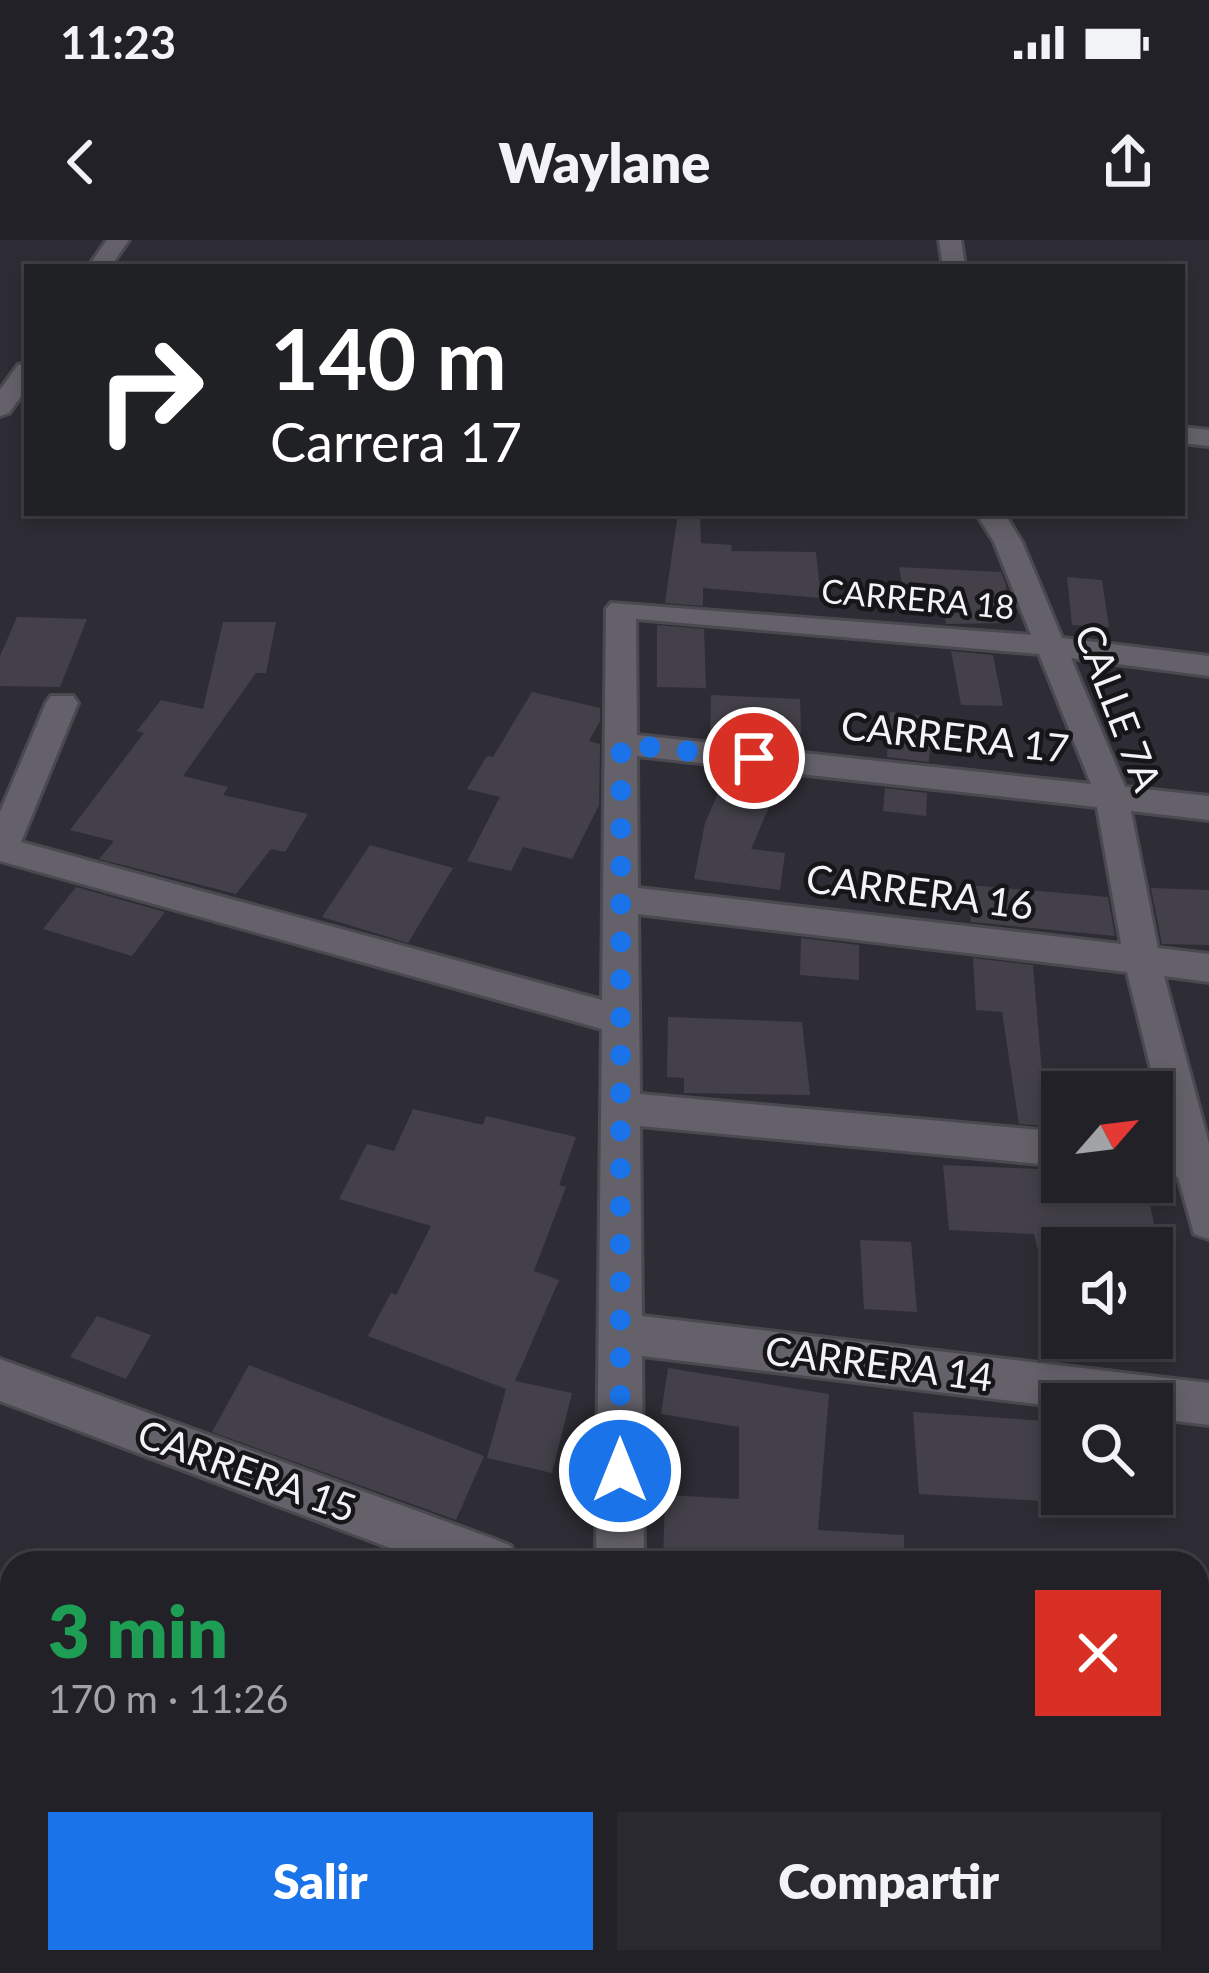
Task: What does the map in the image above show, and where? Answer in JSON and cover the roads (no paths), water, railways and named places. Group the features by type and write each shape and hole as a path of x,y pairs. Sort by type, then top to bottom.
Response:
{"street":[{"path":"0,409 24,374"},
{"name":"CALLE 7A","path":"992,516 1008,542 1112,796 1142,961 1201,1163 1209,1221"},
{"name":"CARRERA 18","path":"621,744 621,609 1050,646 1209,666"},
{"path":"62,703 1,848 620,1019"},
{"path":"620,1551 621,744"},
{"name":"CARRERA 17","path":"621,744 1209,808"},
{"name":"CARRERA 16","path":"621,899 1209,968"},
{"path":"620,1108 1041,1147"},
{"name":"CARRERA 14","path":"620,1333 1209,1404"},
{"name":"CARRERA 15","path":"0,1380 462,1551"}]}
